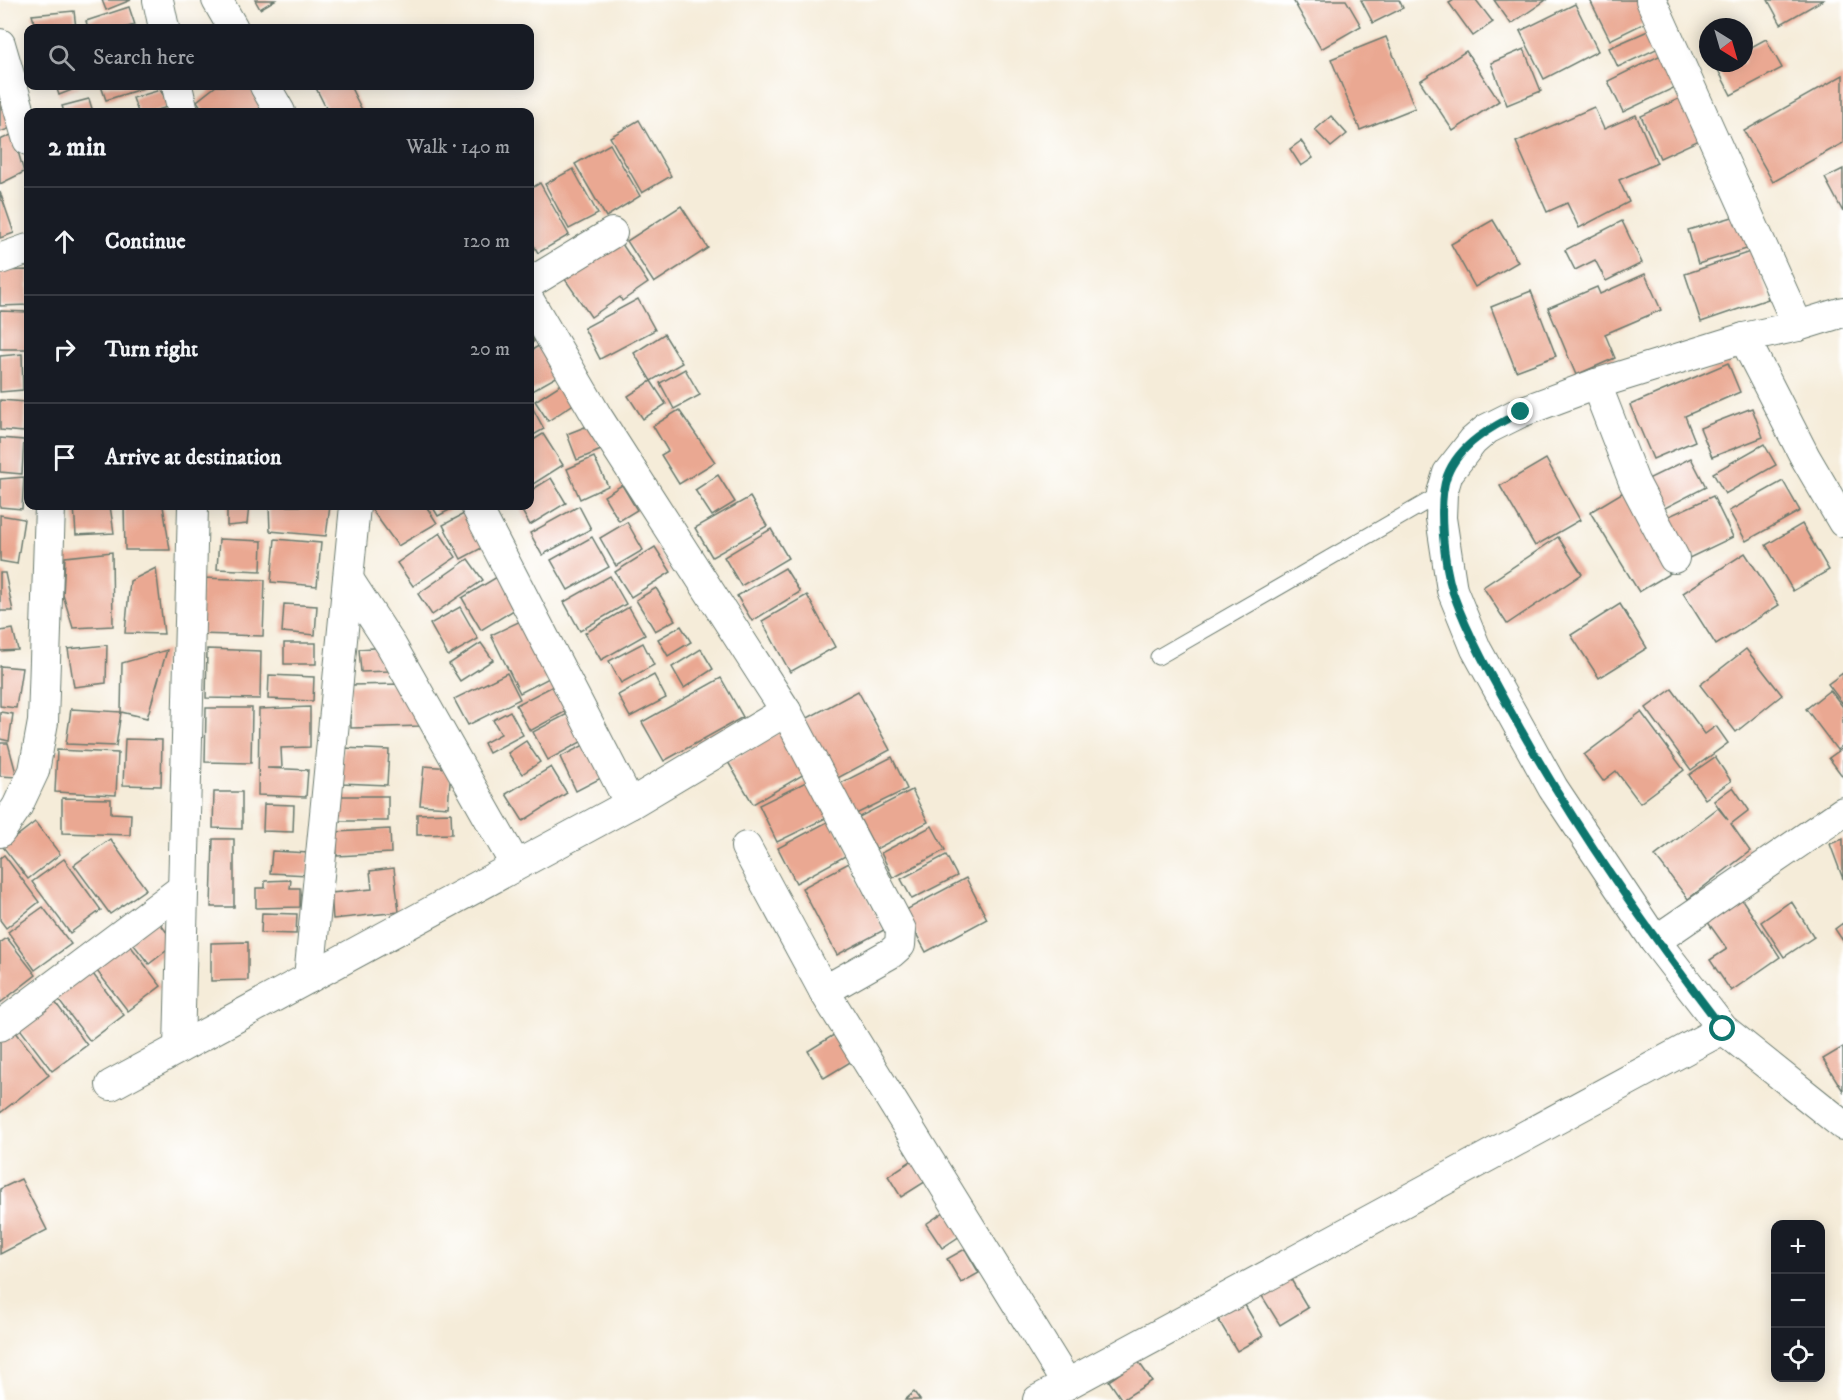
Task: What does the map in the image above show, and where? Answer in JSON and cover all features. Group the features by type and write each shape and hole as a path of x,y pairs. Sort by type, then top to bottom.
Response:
{"street":[{"path":"158,0 163,24"},
{"path":"217,0 231,24"},
{"path":"1651,0 1798,326"},
{"path":"0,44 24,126"},
{"path":"178,90 182,108"},
{"path":"267,90 278,108"},
{"path":"534,281 612,234"},
{"path":"0,259 24,250"},
{"path":"534,309 598,418 786,711 901,930 900,945 891,953 824,991"},
{"path":"1843,312 1798,326 1744,338 1596,384 1521,412 1487,429 1473,441 1448,473 1442,493 1442,518 1452,590 1476,649 1553,788 1656,940 1723,1029 1843,1125"},
{"path":"1744,338 1805,457 1843,522"},
{"path":"1596,384 1634,482 1674,558"},
{"path":"0,832 17,807 34,771 43,722 50,510"},
{"path":"179,1048 194,510"},
{"path":"309,978 354,510"},
{"path":"478,510 630,804"},
{"path":"348,579 391,645 515,864"},
{"path":"111,1085 515,864 630,804 786,711"},
{"path":"1656,940 1843,812"},
{"path":"746,847 824,991 1067,1384"},
{"path":"0,1026 182,889"},
{"path":"1038,1400 1723,1029"}],"lane":[{"path":"1158,657 1442,493"}],"building":[{"path":"102,0 131,0 106,10"},
{"path":"255,0 275,0 260,9"},
{"path":"1293,0 1346,0 1361,26 1321,49"},
{"path":"1361,0 1399,0 1403,8 1373,23"},
{"path":"1454,0 1476,0 1493,22 1473,36 1449,3"},
{"path":"1494,0 1546,0 1511,24"},
{"path":"1590,0 1641,0 1651,20 1610,40"},
{"path":"1768,0 1823,0 1781,24"},
{"path":"1575,4 1598,51 1544,79 1520,31"},
{"path":"129,7 135,24 87,24 86,21"},
{"path":"74,11 76,24 35,24 32,15"},
{"path":"1657,27 1665,45 1618,67 1609,48"},
{"path":"1386,37 1415,108 1360,130 1331,59"},
{"path":"1766,39 1782,68 1731,95 1719,72 1753,72 1753,46"},
{"path":"1524,49 1541,91 1507,105 1491,63"},
{"path":"1466,51 1499,101 1453,131 1420,81"},
{"path":"1667,52 1682,84 1623,112 1608,81"},
{"path":"1843,75 1843,143 1773,182 1744,131"},
{"path":"57,90 72,90 59,95"},
{"path":"102,90 137,90 106,100"},
{"path":"160,90 171,106 137,108 133,98"},
{"path":"211,90 252,90 263,108 201,108 197,101"},
{"path":"317,90 352,90 361,108 326,108"},
{"path":"1685,96 1704,138 1660,158 1641,116"},
{"path":"9,98 17,126 0,132 0,101"},
{"path":"89,99 92,108 63,108 62,106"},
{"path":"1594,107 1604,129 1636,115 1657,163 1619,180 1629,202 1579,228 1567,203 1547,212 1516,142"},
{"path":"1331,116 1347,134 1331,147 1315,130"},
{"path":"639,120 671,176 642,193 610,137"},
{"path":"13,134 24,172 0,184 0,140"},
{"path":"1301,141 1313,158 1301,166 1290,149"},
{"path":"610,144 640,196 606,217 575,164"},
{"path":"573,169 598,214 569,229 545,184"},
{"path":"1843,169 1843,212 1825,178"},
{"path":"540,183 569,235 538,253 534,246 534,187"},
{"path":"0,192 14,233 0,238"},
{"path":"681,206 708,248 654,283 627,241"},
{"path":"1743,214 1753,247 1698,264 1688,230"},
{"path":"1493,220 1518,262 1475,287 1451,244"},
{"path":"1622,221 1642,263 1606,281 1595,260 1575,270 1565,250"},
{"path":"616,235 648,283 622,301 620,297 591,317 560,272"},
{"path":"1753,251 1768,299 1701,322 1685,274"},
{"path":"24,270 24,305 0,306 0,271"},
{"path":"1645,274 1661,310 1605,334 1615,358 1576,375 1548,308 1597,287 1600,294"},
{"path":"1531,291 1556,356 1516,371 1491,307"},
{"path":"638,299 655,330 600,359 584,328"},
{"path":"0,311 24,312 24,349 0,349"},
{"path":"664,334 682,363 651,381 634,353"},
{"path":"542,344 560,375 534,390 534,349"},
{"path":"22,354 23,390 0,392 0,356"},
{"path":"1728,363 1740,392 1685,416 1695,441 1653,459 1630,405"},
{"path":"685,369 700,395 674,409 660,383"},
{"path":"651,381 666,404 643,419 628,396"},
{"path":"563,383 575,403 548,421 535,401"},
{"path":"0,400 24,402 24,432 0,430"},
{"path":"1752,408 1763,437 1712,457 1700,428"},
{"path":"679,410 715,462 679,484 661,455 668,451 653,426"},
{"path":"534,411 544,429 534,435"},
{"path":"590,425 601,450 577,460 567,434"},
{"path":"543,434 563,465 534,483 534,440"},
{"path":"0,438 24,440 22,474 0,472"},
{"path":"1764,444 1776,465 1725,494 1713,473"},
{"path":"594,457 608,486 580,499 567,469"},
{"path":"1691,458 1706,487 1663,509 1648,479"},
{"path":"1546,459 1580,520 1535,546 1500,486"},
{"path":"718,475 735,502 712,516 695,490"},
{"path":"24,477 22,509 0,507 0,479"},
{"path":"551,478 566,503 530,525 521,510 534,510 534,489"},
{"path":"1783,481 1800,511 1746,541 1729,511"},
{"path":"622,485 637,510 619,521 604,496"},
{"path":"1625,491 1674,571 1639,592 1590,512"},
{"path":"1713,496 1733,537 1685,560 1665,518"},
{"path":"750,497 767,526 712,557 695,528"},
{"path":"579,506 591,529 542,555 530,533"},
{"path":"74,510 111,510 114,533 76,535"},
{"path":"124,510 164,510 170,550 125,550"},
{"path":"227,510 249,510 247,524 227,526"},
{"path":"269,510 329,510 326,536 270,531"},
{"path":"372,510 429,510 437,523 398,546"},
{"path":"434,510 449,510 438,516"},
{"path":"471,510 476,510 493,542 461,559 443,525"},
{"path":"0,515 24,519 17,564 0,561"},
{"path":"627,522 643,550 616,566 600,538"},
{"path":"1802,524 1829,570 1793,591 1766,545"},
{"path":"771,529 788,558 741,586 724,557"},
{"path":"440,533 456,557 413,586 397,563"},
{"path":"592,537 609,567 568,590 551,560"},
{"path":"1558,537 1582,574 1507,624 1483,587"},
{"path":"219,539 262,541 261,571 217,569"},
{"path":"275,539 321,543 317,586 271,582"},
{"path":"655,547 671,572 631,597 615,572"},
{"path":"112,552 113,626 73,628 63,595 65,557"},
{"path":"1745,553 1779,605 1716,645 1683,593"},
{"path":"468,559 483,580 432,615 418,594"},
{"path":"156,568 164,634 125,633 130,581"},
{"path":"785,568 800,592 752,621 737,596"},
{"path":"0,573 5,573 13,611 0,611"},
{"path":"502,574 522,605 481,630 462,598"},
{"path":"610,576 626,604 580,631 564,602"},
{"path":"201,578 265,580 263,636 199,634"},
{"path":"656,588 675,620 655,631 636,600"},
{"path":"807,595 835,647 790,672 762,621"},
{"path":"284,604 317,606 315,635 282,632"},
{"path":"1620,604 1647,648 1599,678 1571,635"},
{"path":"460,607 478,639 448,656 430,624"},
{"path":"629,607 645,635 601,660 585,633"},
{"path":"527,618 555,675 520,693 491,635"},
{"path":"681,626 691,642 668,656 658,639"},
{"path":"13,629 18,650 0,651 0,631"},
{"path":"284,643 316,643 316,664 284,664"},
{"path":"481,643 493,660 460,681 449,664"},
{"path":"643,643 654,665 621,683 609,661"},
{"path":"107,645 106,683 74,687 68,649"},
{"path":"389,647 389,671 361,672 359,649"},
{"path":"207,649 261,651 260,699 206,698"},
{"path":"701,649 713,669 684,688 672,667"},
{"path":"1746,649 1782,695 1736,732 1700,685"},
{"path":"167,650 147,718 121,712 122,663"},
{"path":"0,666 22,668 16,708 0,706"},
{"path":"507,673 520,699 468,725 454,699"},
{"path":"1843,673 1843,704 1828,684"},
{"path":"269,675 314,677 313,701 268,699"},
{"path":"654,675 666,698 630,717 618,695"},
{"path":"721,678 743,717 664,761 642,722"},
{"path":"559,683 572,708 530,731 516,705"},
{"path":"402,684 420,726 351,728 350,685"},
{"path":"1672,689 1705,734 1716,726 1728,743 1691,770 1646,708"},
{"path":"1830,690 1843,707 1843,745 1837,750 1806,709"},
{"path":"858,691 890,750 834,780 802,721"},
{"path":"310,707 310,747 281,748 282,768 267,768 308,770 306,797 258,795 259,709"},
{"path":"206,708 252,708 251,763 205,762"},
{"path":"71,709 121,712 116,746 66,744"},
{"path":"575,710 590,737 548,760 533,732"},
{"path":"510,711 523,735 489,753 484,743 501,734 493,720"},
{"path":"0,712 13,714 9,741 0,739"},
{"path":"1641,712 1684,770 1640,803 1616,771 1603,781 1584,755"},
{"path":"781,731 806,773 753,804 728,762"},
{"path":"125,739 162,740 161,786 123,785"},
{"path":"526,741 540,762 522,774 508,753"},
{"path":"0,743 8,743 17,777 0,776"},
{"path":"586,744 603,777 576,791 560,757"},
{"path":"343,748 389,750 387,785 341,783"},
{"path":"1843,748 1843,777 1829,758"},
{"path":"57,750 118,753 116,795 55,792"},
{"path":"892,757 907,789 850,817 835,786"},
{"path":"1715,757 1731,781 1705,799 1689,775"},
{"path":"424,766 451,768 448,807 420,805"},
{"path":"551,767 567,793 523,821 506,794"},
{"path":"812,779 830,816 777,842 759,805"},
{"path":"1733,787 1749,810 1731,824 1750,851 1688,899 1655,856 1718,808 1728,820 1714,801"},
{"path":"912,790 928,822 876,849 859,817"},
{"path":"214,792 242,792 242,829 213,828"},
{"path":"338,796 388,796 388,821 338,821"},
{"path":"62,798 111,799 111,813 131,814 130,835 62,833"},
{"path":"264,804 294,805 293,832 263,831"},
{"path":"451,813 452,834 417,835 417,814"},
{"path":"831,820 849,854 796,883 778,848"},
{"path":"35,822 60,854 28,879 3,847"},
{"path":"932,826 945,850 893,878 881,853"},
{"path":"390,829 391,853 337,856 336,832"},
{"path":"110,839 146,889 110,914 74,865"},
{"path":"213,839 234,839 234,907 211,907"},
{"path":"1843,839 1843,879 1830,844"},
{"path":"272,851 309,853 308,875 270,873"},
{"path":"4,855 39,902 6,928 0,920 0,858"},
{"path":"946,855 957,876 912,899 901,879"},
{"path":"64,859 101,910 70,933 32,882"},
{"path":"849,863 884,930 837,955 802,888"},
{"path":"394,868 399,912 333,919 331,893 372,889 370,871"},
{"path":"966,878 987,919 926,952 904,911"},
{"path":"291,880 290,888 300,888 300,907 256,908 256,888 265,888 265,881"},
{"path":"1741,898 1780,957 1731,991 1710,960 1727,949 1707,921"},
{"path":"1791,901 1814,937 1784,957 1761,922"},
{"path":"43,907 71,944 35,970 8,932"},
{"path":"262,913 297,914 296,934 261,933"},
{"path":"157,919 175,944 149,964 130,940"},
{"path":"1843,923 1843,941 1835,929"},
{"path":"7,938 36,975 0,1003 0,943"},
{"path":"126,940 161,986 128,1011 93,966"},
{"path":"248,942 248,980 211,981 211,943"},
{"path":"90,970 124,1015 90,1041 56,997"},
{"path":"52,998 87,1045 52,1071 17,1025"},
{"path":"12,1027 49,1075 0,1113 0,1037"},
{"path":"840,1031 857,1058 824,1078 808,1051"},
{"path":"1843,1047 1843,1091 1823,1059"},
{"path":"914,1159 928,1180 901,1197 888,1176"},
{"path":"21,1179 47,1230 0,1254 0,1189"},
{"path":"947,1210 963,1234 942,1248 926,1224"},
{"path":"965,1249 979,1273 961,1283 947,1259"},
{"path":"1286,1271 1308,1308 1280,1325 1257,1288"},
{"path":"1242,1300 1263,1336 1237,1351 1216,1316"},
{"path":"1138,1361 1152,1381 1122,1400 1109,1381"},
{"path":"914,1392 920,1400 905,1400"}],"route":[{"path":"1521,412 1487,429 1473,441 1448,473 1442,493 1442,518 1452,590 1476,649 1553,788 1656,940 1723,1029"}]}
